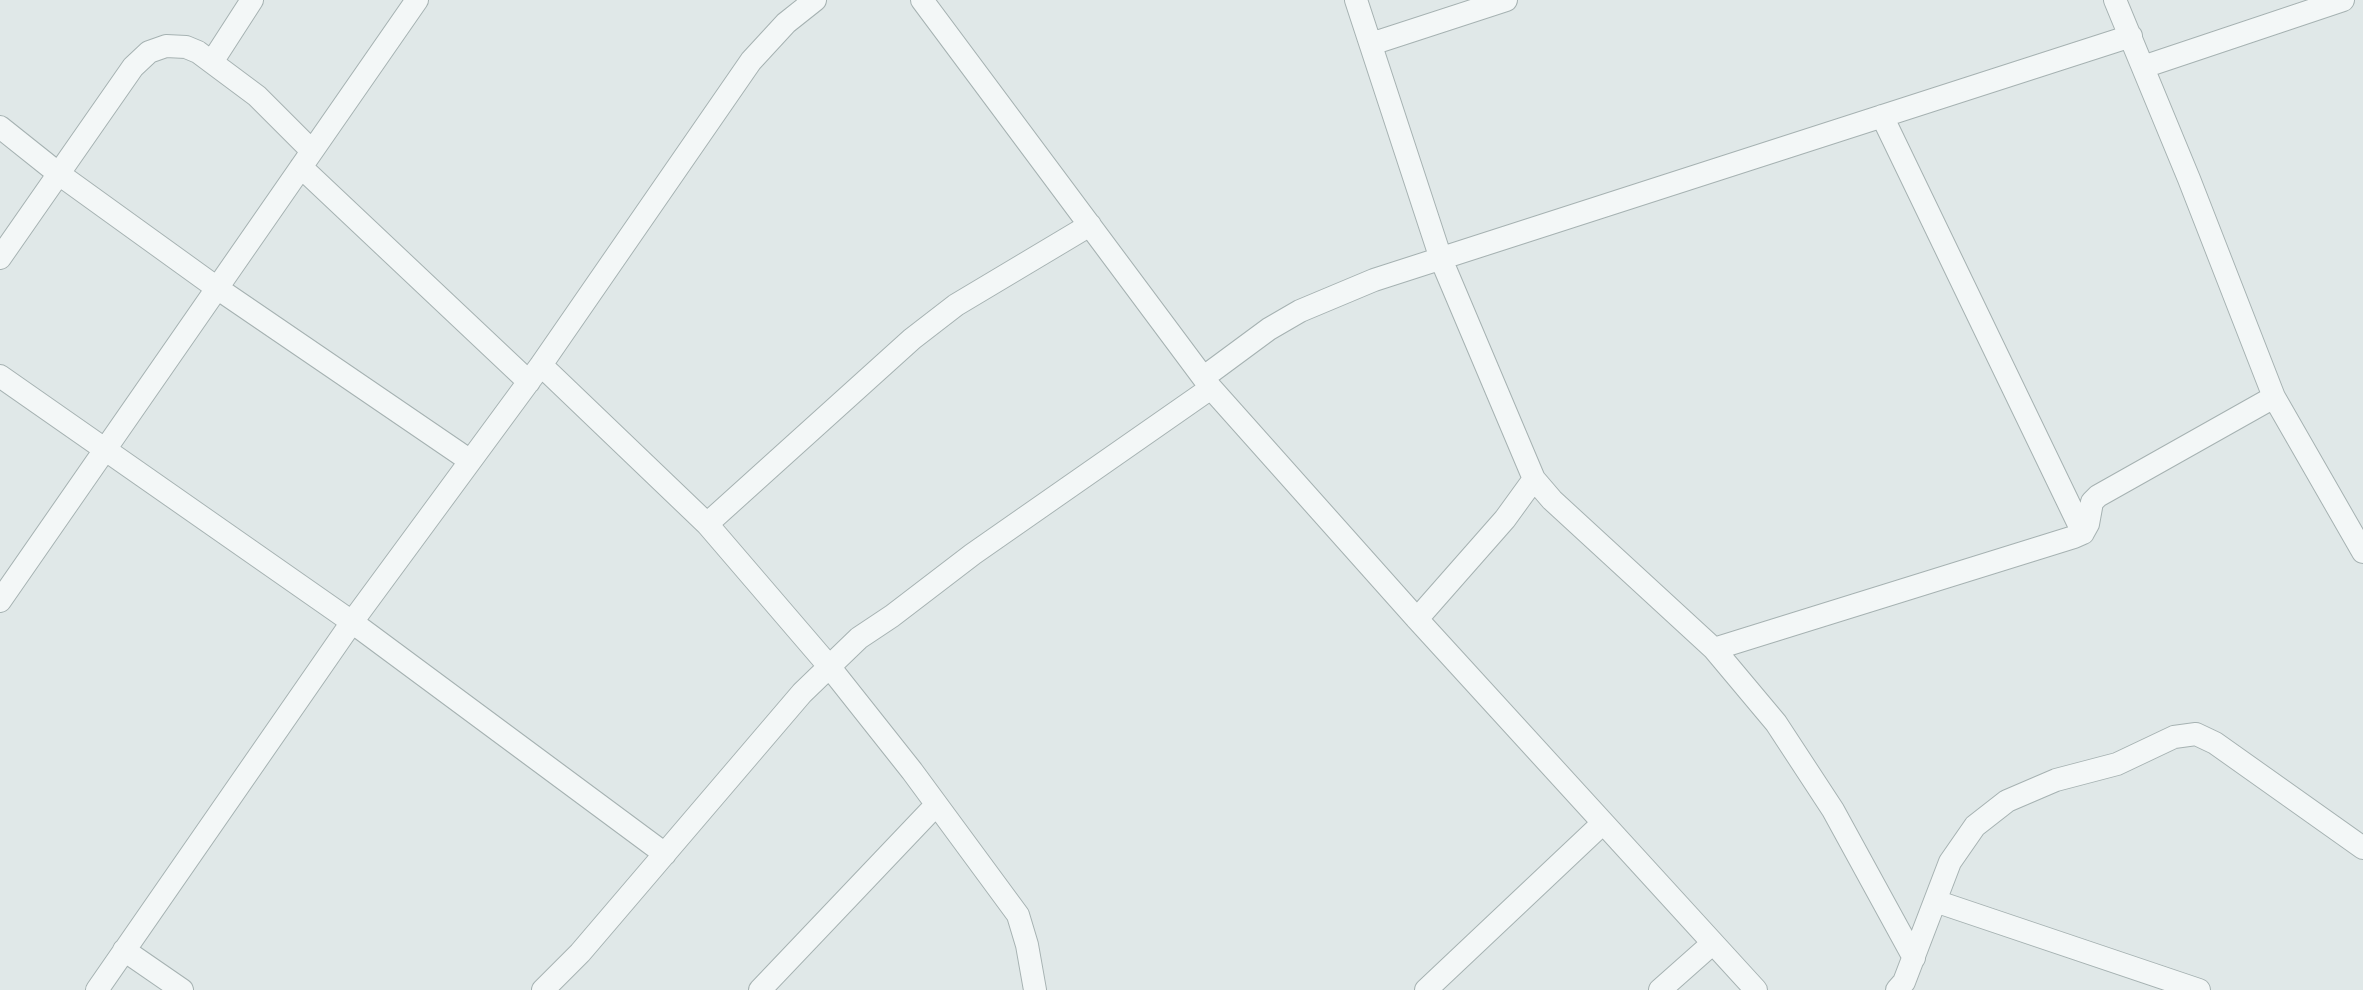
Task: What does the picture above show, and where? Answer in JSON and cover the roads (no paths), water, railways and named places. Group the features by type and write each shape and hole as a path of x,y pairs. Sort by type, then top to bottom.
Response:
{"street":[{"path":"212,62 252,0"},
{"path":"0,600 416,0"},
{"path":"97,990 352,622 469,460 535,373 751,61 786,23 815,0"},
{"path":"922,0 1207,382 1417,619 1756,990"},
{"path":"1356,0 1441,259 1534,479 1552,500 1714,649 1776,723 1833,810 1914,958"},
{"path":"1371,44 1506,0"},
{"path":"2115,0 2131,36 2274,397 2363,552"},
{"path":"2143,67 2343,0"},
{"path":"543,990 576,958 828,665 858,638 892,616 1207,382 1269,329 1300,311 1374,280 2131,36"},
{"path":"2,250 59,174 133,67 149,52 166,46 186,47 212,62 257,96 307,159 535,373 707,524 828,665 936,805 1018,915 1027,946 1035,990"},
{"path":"1882,116 2083,533"},
{"path":"0,127 59,174 217,288 469,460"},
{"path":"707,524 912,339 962,302 1090,224"},
{"path":"0,376 352,622 665,854"},
{"path":"1714,649 2074,538 2083,533 2088,524 2092,502 2098,496 2274,397"},
{"path":"1417,619 1505,519 1534,479"},
{"path":"1897,990 1904,982 1914,958 1950,862 1975,826 2007,801 2056,780 2117,764 2174,737 2196,734 2215,743 2363,848"},
{"path":"760,990 936,805"},
{"path":"1426,990 1603,823"},
{"path":"1935,901 2199,990"},
{"path":"1660,990 1713,943"},
{"path":"124,950 182,990"}]}
